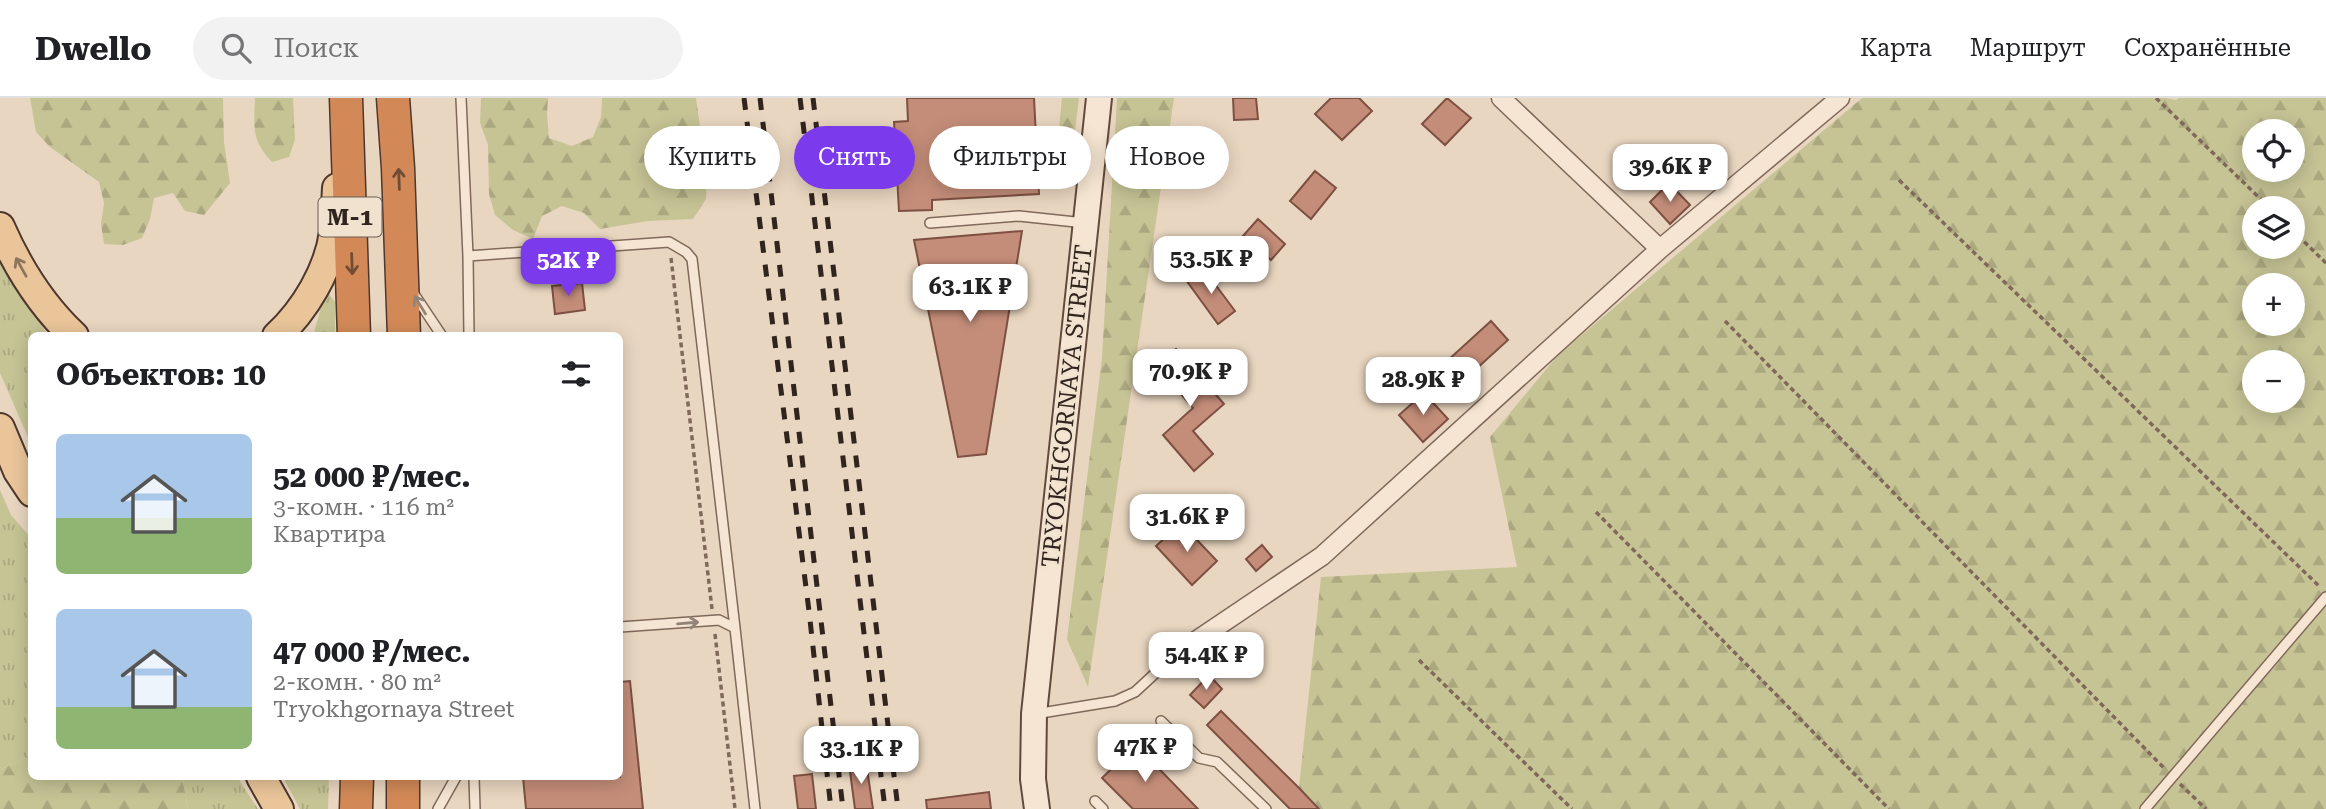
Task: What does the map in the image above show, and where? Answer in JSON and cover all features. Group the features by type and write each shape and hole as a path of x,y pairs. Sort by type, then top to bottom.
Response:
{"highway":[{"name":"М-1","path":"344,98 354,332"},
{"name":"М-1","path":"393,98 404,332"},
{"path":"356,809 357,780"},
{"path":"403,780 403,809"}],"main road":[{"path":"280,332 304,304 321,275 334,233 344,98"},
{"path":"0,227 42,302 70,332"},
{"path":"0,428 18,471 28,486"},
{"path":"263,780 279,809"}],"street":[{"name":"TRYOKHGORNAYA STREET","path":"1037,809 1033,779 1034,714 1099,98"},
{"path":"1501,98 1660,249"},
{"path":"1175,655 1322,556 1660,249 1840,98"},
{"path":"42,302 54,332"},
{"path":"0,418 28,464"}],"lane":[{"path":"461,98 469,332"},
{"path":"930,223 1019,216 1087,223"},
{"path":"468,256 669,243 686,252 692,259 755,809"},
{"path":"401,272 439,332"},
{"path":"303,324 321,275"},
{"path":"2145,809 2326,595"},
{"path":"623,627 719,620 735,628"},
{"path":"1034,714 1115,701 1135,692 1175,655"},
{"path":"1161,721 1199,758 1217,762 1266,809"},
{"path":"438,809 454,780"},
{"path":"474,780 475,809"},
{"path":"1095,801 1103,809"}],"path":[{"path":"2156,98 2258,196"},
{"path":"1899,180 2326,595"},
{"path":"669,243 735,809"},
{"path":"2305,243 2326,263"},
{"path":"1725,321 2206,809"},
{"path":"1596,512 1889,809"},
{"path":"1419,660 1573,809"}],"green space":[{"path":"30,98 223,98 224,142 230,183 204,215 185,211 173,193 154,198 150,219 142,238 123,245 104,244 101,224 104,203 99,182 50,147 36,132"},
{"path":"255,98 293,98 295,140 289,157 272,162 260,147 254,125"},
{"path":"481,98 548,98 549,138 572,146 593,137 601,117 602,98 696,98 700,126 644,126 644,189 706,189 706,199 693,219 648,221 600,229 584,213 562,206 542,216 533,239 513,230 495,215 489,194 488,145 480,123"},
{"path":"1062,98 1079,98 1076,126 1059,126"},
{"path":"1117,98 1174,98 1170,126 1115,126"},
{"path":"1862,98 2326,98 2326,809 1319,809 1299,788 1321,577 1517,567 1490,437 1558,355"},
{"path":"1112,189 1161,189 1088,687 1067,639 1102,358"},
{"path":"0,244 46,332 28,332 28,437 0,373"},
{"path":"329,294 335,302 335,332 314,332 323,300"},
{"path":"0,490 11,515 28,534 28,756 0,770"},
{"path":"28,756 28,780 184,780 188,809 0,809 0,770"},
{"path":"239,780 258,809 188,809 183,782"},
{"path":"285,780 329,780 328,809 300,809"}],"building":[{"path":"907,98 1034,98 1035,126 929,126 929,189 1039,189 1039,194 932,200 932,210 899,211 898,189 915,189 915,126 894,126 894,122 908,121"},
{"path":"1233,98 1256,98 1258,119 1234,120"},
{"path":"1331,98 1359,98 1372,111 1342,140 1315,114"},
{"path":"1447,98 1471,118 1445,145 1422,124"},
{"path":"1315,171 1336,188 1311,219 1290,201"},
{"path":"1669,183 1690,205 1670,224 1650,202"},
{"path":"1258,219 1285,244 1271,260 1243,236"},
{"path":"1022,231 986,454 958,457 914,240"},
{"path":"1203,268 1235,311 1218,324 1186,280"},
{"path":"582,283 585,310 555,314 552,286"},
{"path":"1491,321 1508,340 1464,380 1447,361"},
{"path":"1176,349 1224,404 1193,431 1213,454 1194,471 1163,435 1193,408 1157,366"},
{"path":"1424,393 1448,419 1423,442 1399,415"},
{"path":"1181,523 1217,561 1192,585 1156,546"},
{"path":"1262,545 1272,557 1256,571 1246,559"},
{"path":"1209,675 1222,689 1204,708 1190,695"},
{"path":"630,681 643,809 526,809 523,780 623,780 623,682"},
{"path":"1221,711 1319,809 1290,809 1207,725"},
{"path":"1136,745 1198,809 1133,809 1102,778"},
{"path":"866,762 873,809 855,809 849,764"},
{"path":"812,774 816,809 798,809 794,776"},
{"path":"989,792 991,809 927,809 926,800"}],"railway":[{"path":"744,98 809,611 831,809"},
{"path":"760,98 843,809"},
{"path":"800,98 885,809"},
{"path":"813,98 898,809"}]}
